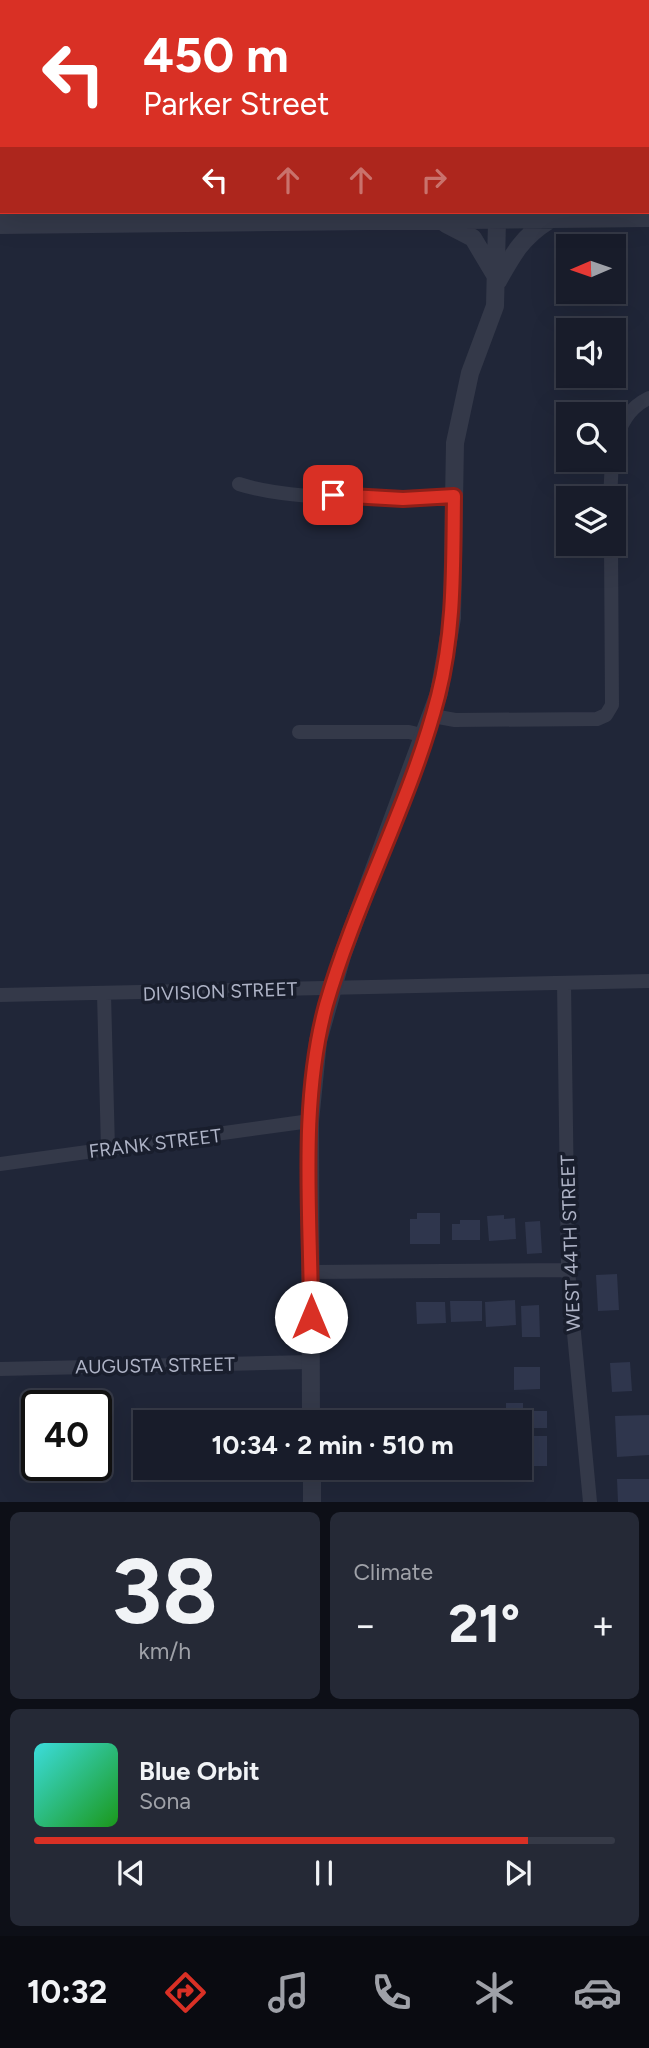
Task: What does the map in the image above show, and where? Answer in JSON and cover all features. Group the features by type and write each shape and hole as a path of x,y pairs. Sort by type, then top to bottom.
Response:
{"street":[{"path":"0,225 164,217 365,216 434,221 549,221 569,216 649,218"},
{"path":"434,221 457,227 473,238 485,254 498,281"},
{"path":"311,1410 310,1121 318,1041 332,988 433,716 448,652 452,618 456,443 463,398 495,306 498,281 497,221"},
{"path":"498,281 518,245 529,232 549,221"},
{"path":"626,417 649,398"},
{"path":"239,484 263,491 403,499 454,496"},
{"path":"433,716 492,720 597,719 606,715 612,705 611,556"},
{"path":"299,732 409,732 426,736"},
{"name":"DIVISION STREET","path":"0,995 649,981"},
{"name":"WEST 44TH STREET","path":"564,983 568,1270 590,1502"},
{"path":"104,994 108,1149"},
{"name":"FRANK STREET","path":"0,1164 310,1121"},
{"path":"311,1272 568,1270"},
{"name":"AUGUSTA STREET","path":"0,1369 311,1362"},
{"path":"312,1480 312,1502"}],"building":[{"path":"417,1213 440,1213 440,1244 410,1244 410,1219 417,1219"},
{"path":"504,1215 504,1219 515,1218 516,1239 489,1241 487,1216"},
{"path":"460,1220 480,1220 480,1240 452,1240 452,1224 460,1224"},
{"path":"540,1221 542,1253 527,1254 525,1222"},
{"path":"617,1274 619,1310 598,1311 596,1275"},
{"path":"515,1300 516,1325 486,1327 485,1302"},
{"path":"450,1301 482,1301 482,1321 451,1322"},
{"path":"416,1302 445,1302 446,1323 417,1324"},
{"path":"539,1305 540,1337 522,1337 521,1306"},
{"path":"630,1362 632,1391 612,1392 610,1363"},
{"path":"514,1367 540,1367 540,1389 514,1390"},
{"path":"506,1403 523,1403 523,1410 506,1410"},
{"path":"532,1411 547,1411 547,1428 532,1428"},
{"path":"649,1415 649,1455 617,1457 615,1416"},
{"path":"532,1436 547,1436 547,1466 532,1466"},
{"path":"617,1479 649,1479 649,1502 618,1502"}],"route":[{"path":"311,1317 310,1121 318,1041 342,956 433,716 448,652 452,618 454,496 403,499 333,495"}]}
